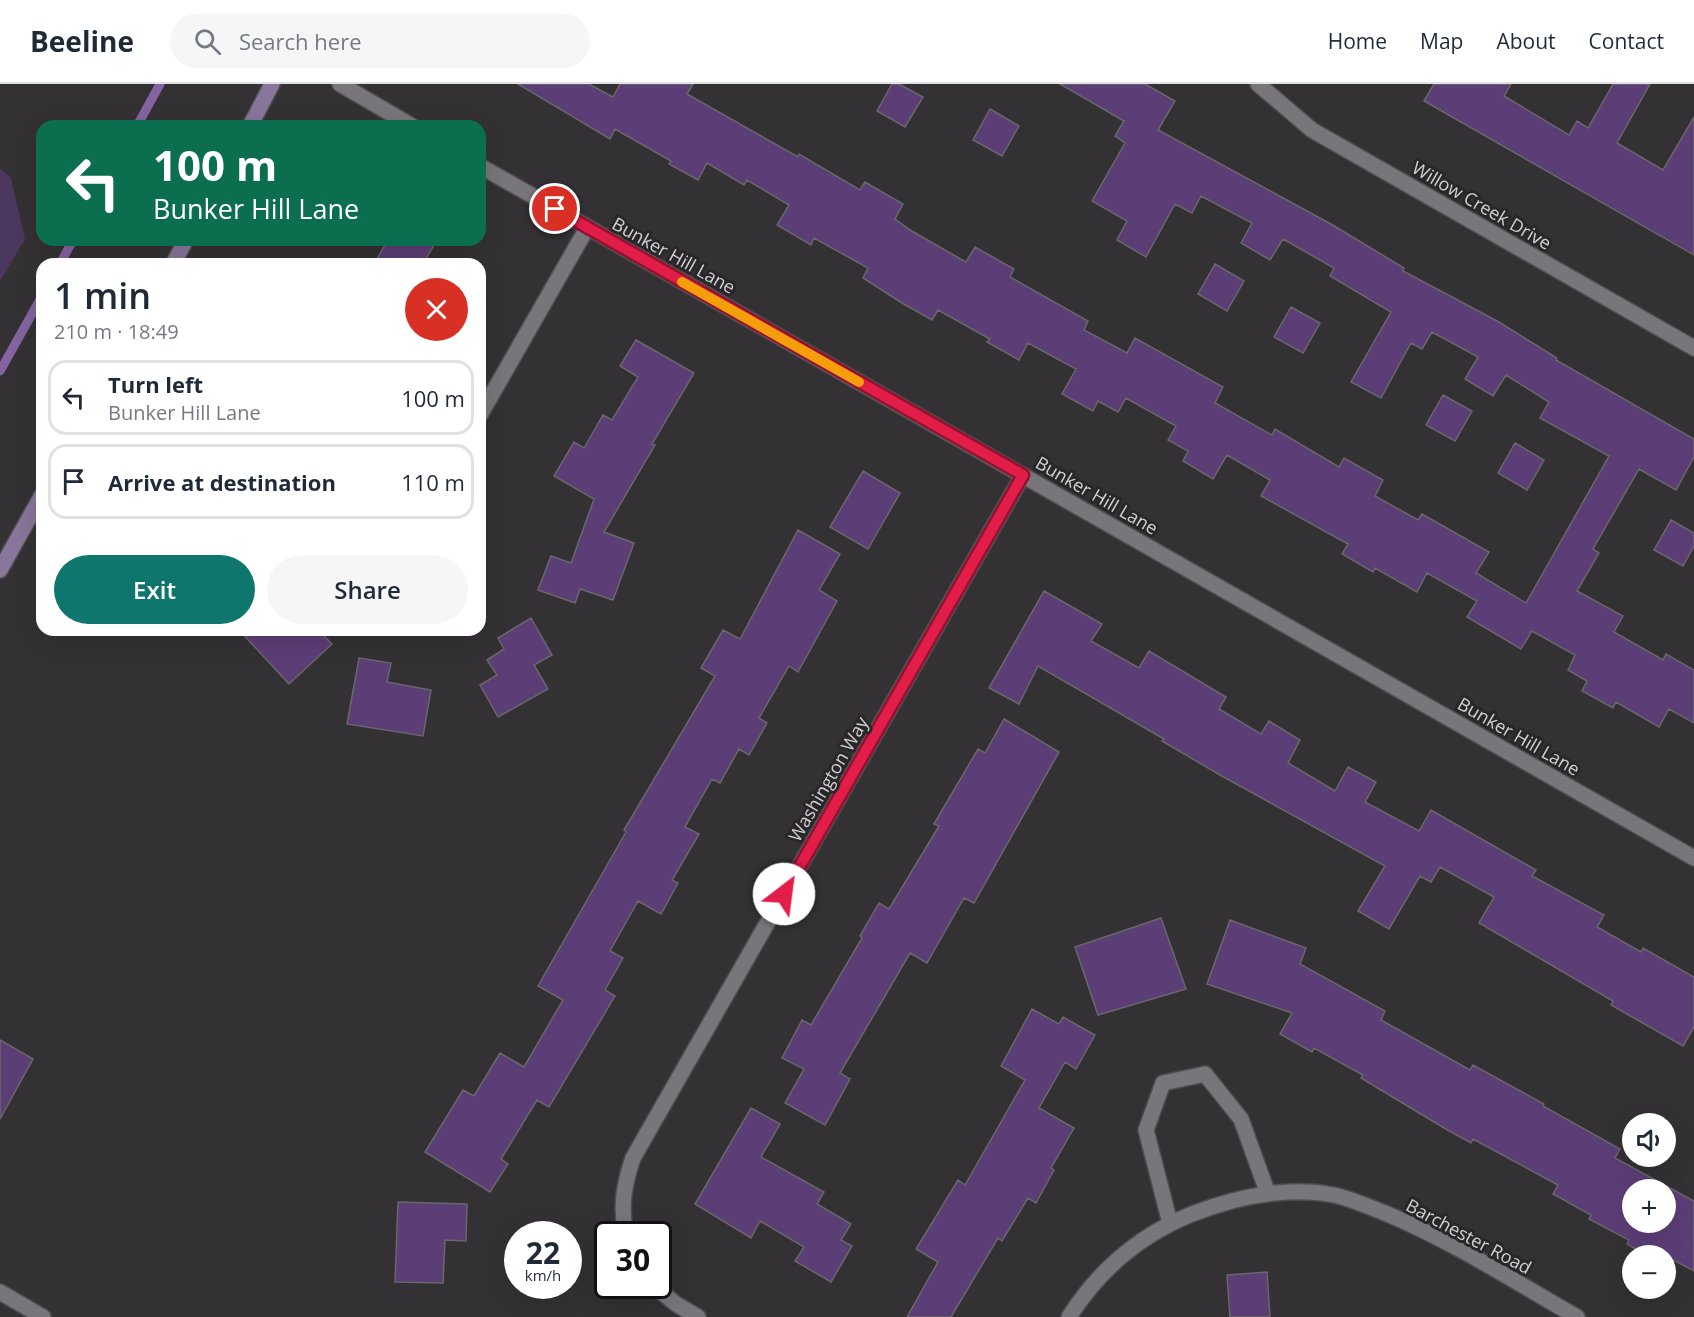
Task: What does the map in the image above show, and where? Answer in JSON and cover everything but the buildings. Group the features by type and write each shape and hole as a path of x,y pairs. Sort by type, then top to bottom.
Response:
{"main road":[{"path":"253,120 272,84"},
{"path":"0,570 36,506"}],"street":[{"path":"340,84 402,120"},
{"name":"Willow Creek Drive","path":"1258,84 1312,130 1694,348"},
{"name":"Bunker Hill Lane","path":"486,169 1694,858"},
{"path":"486,405 587,228"},
{"name":"Washington Way","path":"625,1221 623,1203 625,1182 633,1158 1023,475"},
{"path":"1170,1223 1146,1130 1163,1083 1205,1074 1241,1119 1268,1194"},
{"name":"Barchester Road","path":"1069,1317 1095,1281 1127,1250 1170,1223 1218,1204 1268,1194 1312,1193 1335,1195 1419,1227 1577,1317"},
{"path":"0,1293 43,1317"},
{"path":"670,1299 698,1317"}],"shaded area":[{"path":"0,168 11,178 25,239 0,281"}],"waterway":[{"path":"140,120 160,84"},
{"path":"63,258 70,246"},
{"path":"0,371 36,307"}],"slow traffic":[{"path":"682,282 859,382"}],"route":[{"path":"555,209 1023,475 784,894"}]}
